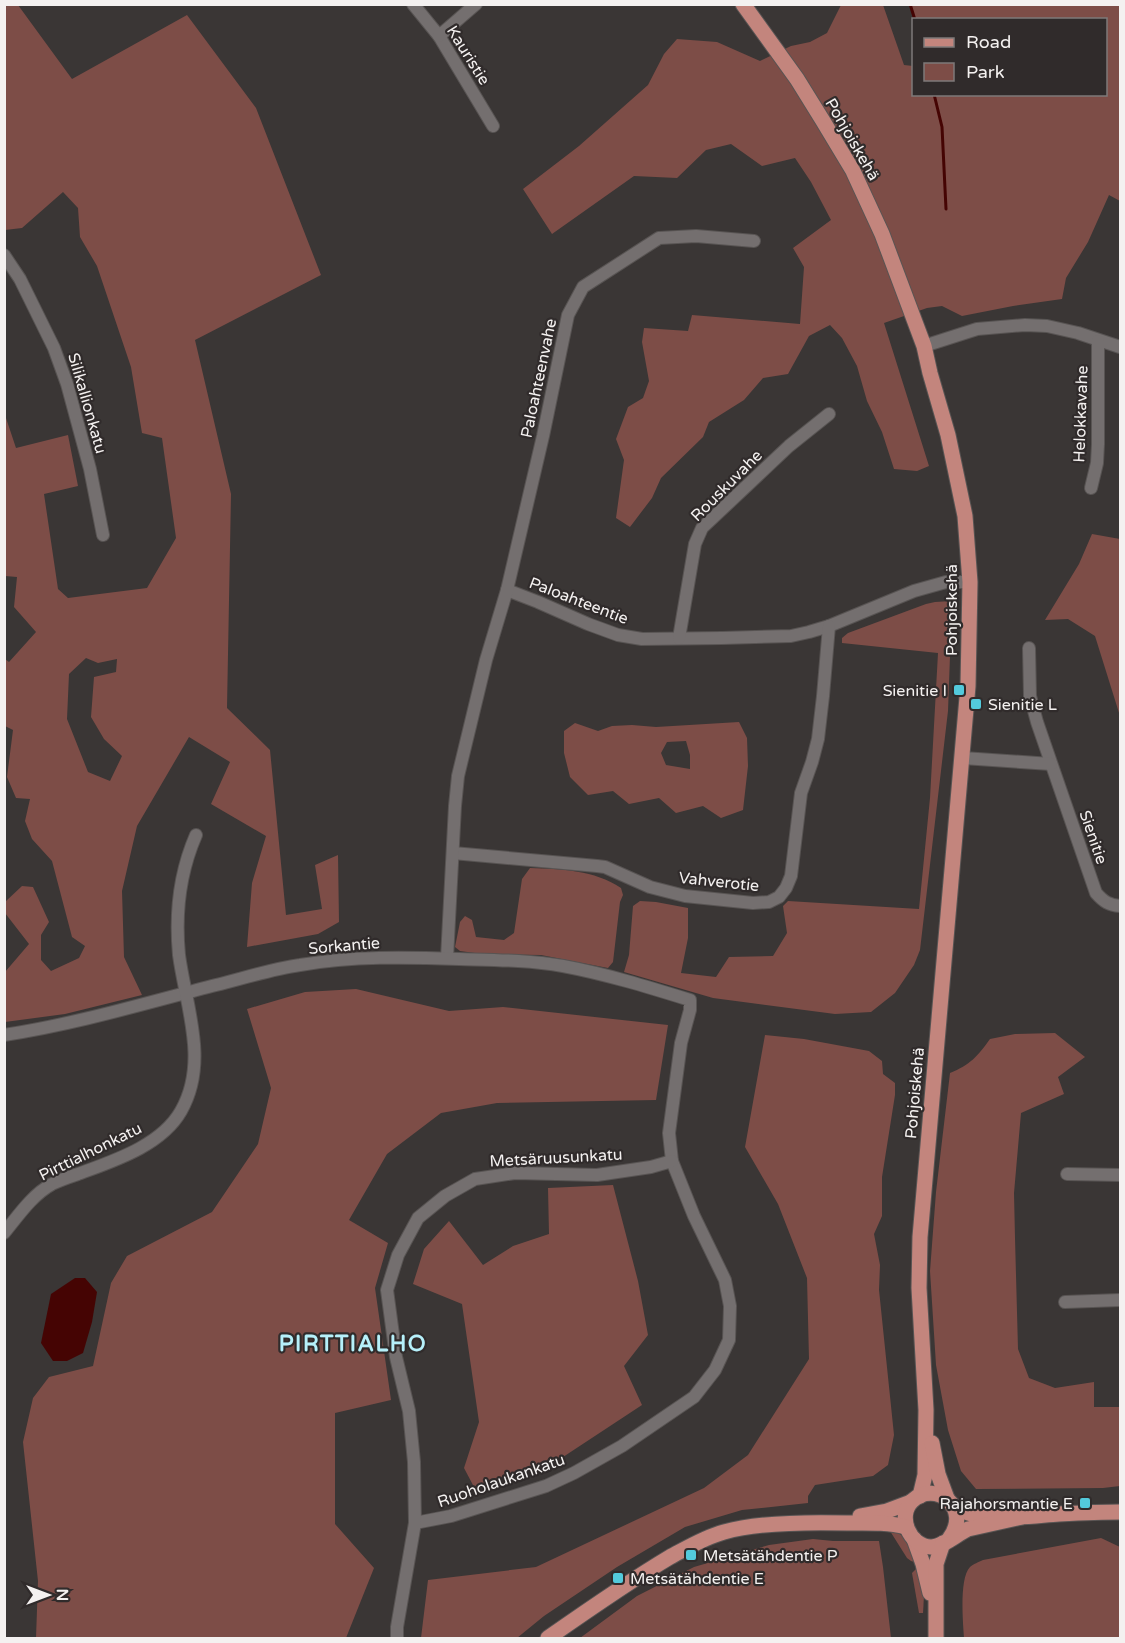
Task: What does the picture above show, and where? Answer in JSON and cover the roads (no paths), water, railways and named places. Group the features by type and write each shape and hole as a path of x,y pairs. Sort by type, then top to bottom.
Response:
{"main road":[{"name":"Pohjoiskehä","path":"743,4 797,80 853,171 882,234 924,346 948,435 965,516 970,582 968,686 920,1237 919,1288 926,1410 925,1475 916,1499"},
{"name":"Pohjoiskehä","path":"926,1410 938,1474 951,1503"},
{"path":"834,1522 887,1511 929,1493 945,1498 961,1511 977,1515 1022,1517 1120,1512"},
{"path":"916,1499 905,1518 923,1564 935,1617"},
{"path":"936,1638 936,1564 946,1541 954,1533 958,1522 957,1513 951,1503"},
{"path":"548,1638 646,1572 691,1546 725,1532 784,1523 887,1523 910,1533 922,1545 932,1547 968,1529 1022,1517"}],"street":[{"name":"Kauristie","path":"412,4 439,36 493,126"},
{"path":"439,36 476,4"},
{"name":"Paloahteenvahe","path":"507,590 568,315 583,287 659,238 696,236 753,241"},
{"name":"Silikallionkatu","path":"4,255 20,279 54,348 67,384 85,450 103,535"},
{"path":"924,346 977,329 1025,325 1047,326 1078,333 1120,347"},
{"name":"Helokkavahe","path":"1091,488 1097,463 1098,444 1098,341"},
{"name":"Rouskuvahe","path":"679,638 695,544 702,528 789,446 828,414"},
{"name":"Paloahteentie","path":"447,958 458,776 486,660 507,590 618,635 642,639 791,636 829,626 914,591 946,582 970,582"},
{"name":"Vahverotie","path":"453,853 562,861 605,867 650,887 685,896 753,903 769,902 779,897 791,876 801,793 818,739 829,626"},
{"name":"Sienitie","path":"1029,648 1030,696 1096,893 1104,902 1112,906 1120,906"},
{"path":"963,758 1052,764"},
{"name":"Pirttialhonkatu","path":"4,1233 28,1203 51,1184 144,1147 181,1113 191,1089 195,1070 193,1032 179,953 178,894 183,869 196,835"},
{"name":"Sorkantie","path":"4,1035 70,1022 278,970 335,960 447,958 563,966 620,979 690,1000"},
{"name":"Ruoholaukankatu","path":"415,1523 451,1516 546,1485 574,1473 622,1446 694,1397 715,1370 729,1340 730,1306 725,1280 694,1216 672,1161 669,1133 681,1043 690,1010 690,1000"},
{"name":"Metsäruusunkatu","path":"398,1638 397,1627 415,1523 414,1462 409,1411 396,1357 387,1290 398,1255 418,1218 445,1196 475,1179 515,1173 597,1175 651,1167 672,1161"},
{"path":"1067,1174 1120,1175"},
{"path":"1065,1302 1120,1300"}],"waterway":[{"path":"910,4 914,18"},
{"path":"934,96 942,127 946,209"}],"place":[{"name":"Sienitie I","path":"959,690"},
{"name":"Sienitie L","path":"976,704"},
{"name":"Rajahorsmantie E","path":"1085,1503"},
{"name":"Metsätähdentie P","path":"691,1555"},
{"name":"Metsätähdentie E","path":"618,1578"}],"district":[{"name":"PIRTTIALHO","path":"353,1343"}]}
